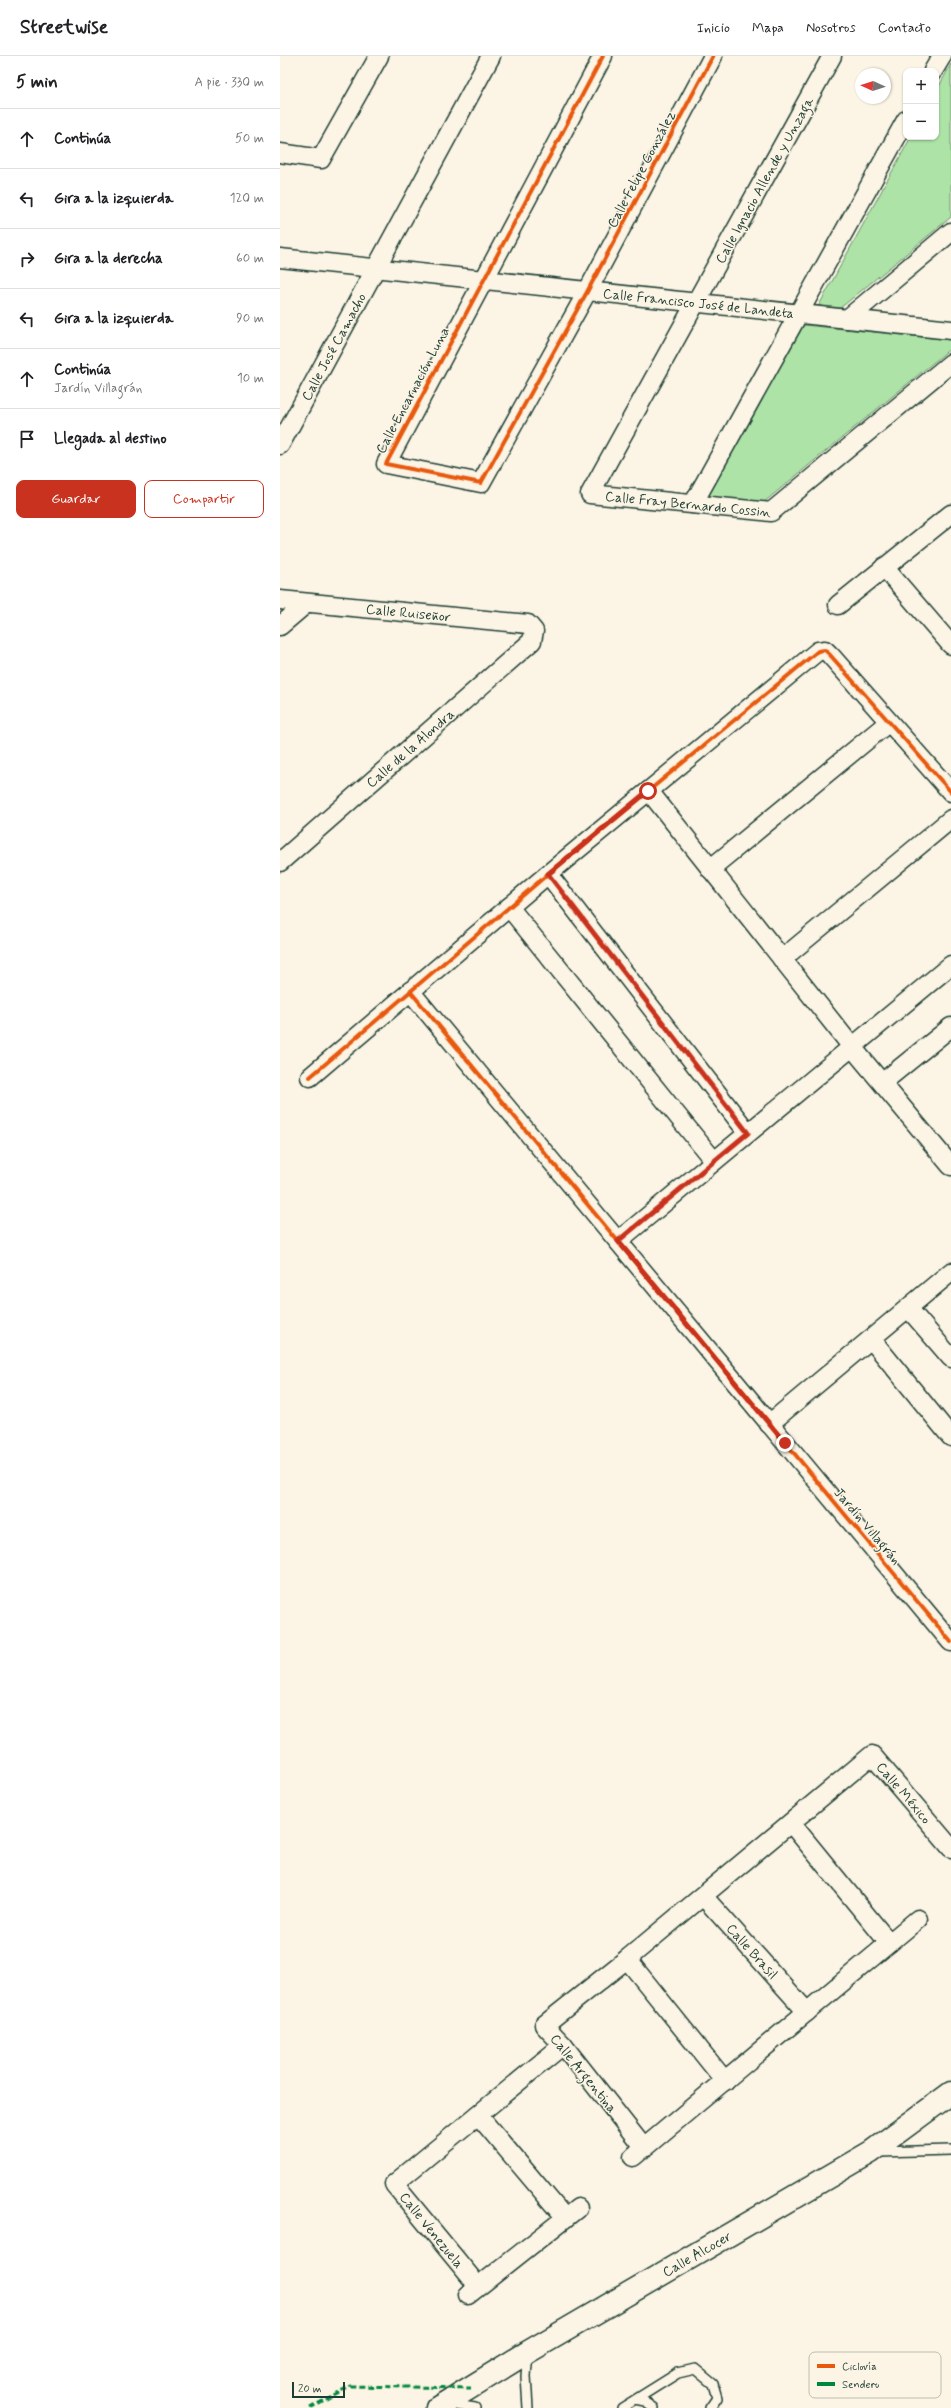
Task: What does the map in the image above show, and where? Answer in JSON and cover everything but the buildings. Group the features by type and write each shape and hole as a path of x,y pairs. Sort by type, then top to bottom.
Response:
{"street":[{"path":"280,153 321,159 379,56"},
{"name":"Calle José Camacho","path":"280,445 491,56"},
{"path":"482,281 603,56"},
{"name":"Calle Felipe González","path":"587,292 713,56"},
{"name":"Calle Ignacio Allende y Unzaga","path":"696,304 832,56"},
{"path":"935,68 942,56"},
{"path":"693,504 903,125"},
{"path":"847,319 951,232"},
{"name":"Calle Francisco José de Landeta","path":"280,258 696,304 951,330"},
{"name":"Calle Encarnación Luna","path":"482,281 386,464 481,483 587,292"},
{"name":"Calle Fray Bernardo Cossin","path":"696,304 590,494 771,512 951,364"},
{"path":"838,605 951,514"},
{"path":"884,567 951,645"},
{"name":"Calle Ruiseñor","path":"280,600 528,624 534,631"},
{"path":"280,626 307,603"},
{"name":"Calle de la Alondra","path":"280,862 532,642 534,631"},
{"path":"310,1077 548,874 818,652 825,650 831,656 951,792"},
{"path":"710,869 888,722"},
{"path":"648,791 852,1048 883,1082 951,1166"},
{"path":"782,959 951,819"},
{"path":"548,874 748,1133"},
{"path":"509,907 714,1161"},
{"path":"618,1241 951,965"},
{"name":"Jardín Villagrán","path":"410,991 951,1642"},
{"path":"883,1082 951,1027"},
{"path":"769,1424 872,1340 951,1272"},
{"path":"909,1309 951,1358"},
{"path":"872,1340 951,1437"},
{"name":"Calle México","path":"791,1823 872,1755 951,1848"},
{"path":"703,1896 791,1823 889,1944"},
{"name":"Calle Argentina","path":"703,1896 627,1960 544,2025 563,2044 639,2153 807,2012"},
{"name":"Calle Brasil","path":"703,1896 807,2012"},
{"path":"807,2012 918,1919"},
{"path":"627,1960 725,2081"},
{"name":"Calle Venezuela","path":"478,2115 571,2213 473,2291 394,2184 563,2044"},
{"name":"Calle Alcocer","path":"441,2406 528,2352 871,2152 951,2093"}],"lane":[{"path":"871,2152 951,2150"},
{"path":"528,2352 526,2376 528,2408"},
{"path":"622,2408 678,2372 694,2369 713,2384 717,2398 710,2408"},
{"path":"635,2400 645,2402 654,2408"},
{"path":"441,2406 475,2408"}],"green space":[{"path":"951,64 951,217 839,309 818,307 909,140 939,140 939,86"},
{"path":"804,325 951,340 951,348 763,503 708,496"}],"marked path":[{"path":"310,2408 350,2386 471,2388"}],"cycle path":[{"path":"603,56 386,464 481,483 587,292 713,56"},
{"path":"310,1077 548,874 818,651 825,650 831,656 951,792"},
{"path":"410,991 951,1642"}],"route":[{"path":"648,791 548,874 748,1133 618,1241 785,1443"}]}
